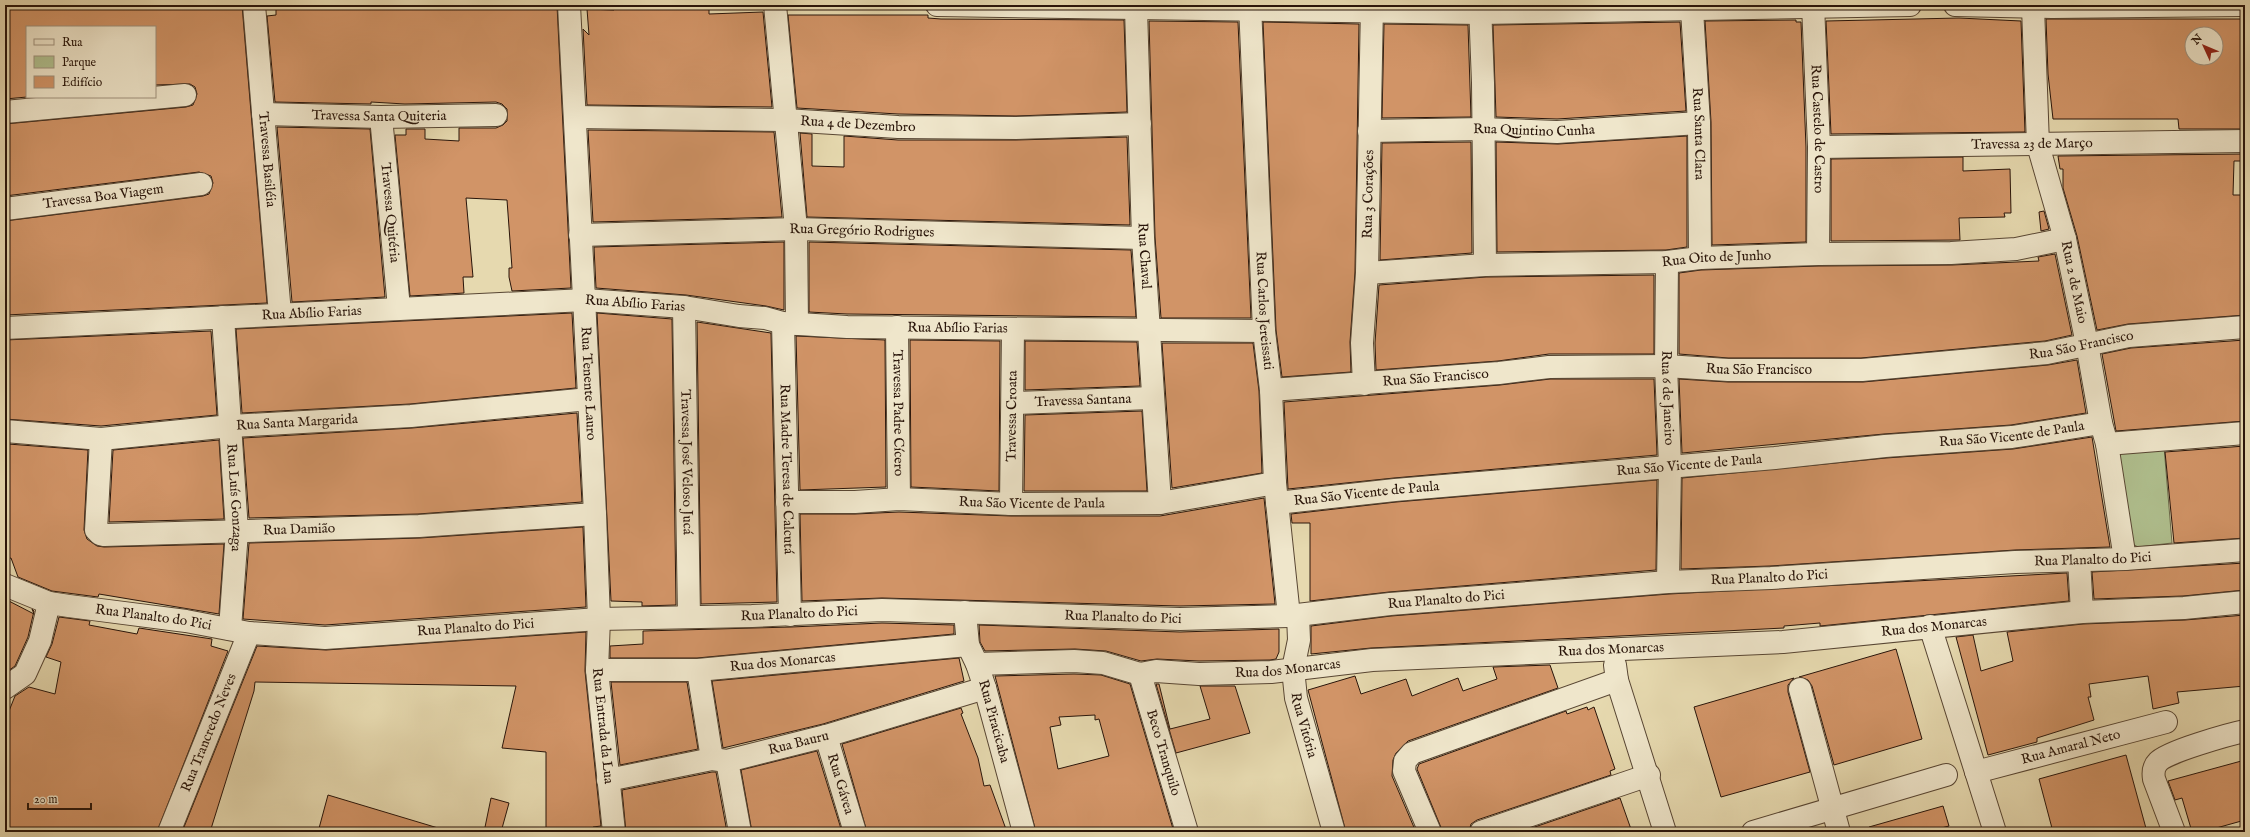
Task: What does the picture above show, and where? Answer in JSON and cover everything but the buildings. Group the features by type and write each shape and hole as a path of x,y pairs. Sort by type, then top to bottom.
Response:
{"street":[{"name":"Travessa Basiléia","path":"254,5 280,314"},
{"name":"Rua Tenente Lauro","path":"569,5 580,235 585,300 599,619"},
{"name":"Rua Madre Teresa de Calcutá","path":"775,5 796,229 790,323 786,502 790,615"},
{"path":"937,5 1129,8 1480,9 1910,5"},
{"path":"1954,5 2243,5"},
{"name":"Rua Castelo de Castro","path":"1813,6 1819,147 1818,254"},
{"name":"Rua 2 de Maio","path":"2046,6 2038,145 2065,239 2087,344 2101,423 2107,444 2125,558"},
{"name":"Rua Chaval","path":"1129,8 1140,124 1143,238 1152,398 1160,503"},
{"name":"Rua Carlos Jereissati","path":"1250,8 1264,331 1272,390 1276,493 1293,615"},
{"name":"Rua 3 Corações","path":"1364,384 1362,343 1367,273 1372,8"},
{"name":"Rua Santa Clara","path":"1685,8 1699,123 1700,258"},
{"path":"1480,9 1486,265"},
{"path":"156,98 185,95"},
{"path":"5,112 153,98"},
{"name":"Travessa Santa Quiteria","path":"263,114 381,117 496,115"},
{"name":"Travessa Quitéria","path":"381,117 399,308"},
{"name":"Rua 4 de Dezembro","path":"575,117 785,120 898,127 1016,128 1067,125 1140,124"},
{"name":"Rua Quintino Cunha","path":"1369,131 1483,129 1557,132 1699,123"},
{"name":"Travessa 23 de Março","path":"1819,147 2038,145 2245,140"},
{"name":"Travessa Boa Viagem","path":"5,209 201,184"},
{"name":"Rua Gregório Rodrigues","path":"580,235 796,229 1143,238"},
{"name":"Rua Oito de Junho","path":"1367,273 1486,265 1667,262 1700,258 1818,254 1951,253 2016,249 2065,239"},
{"name":"Rua 6 de Janeiro","path":"1667,262 1666,366 1670,466 1668,582"},
{"name":"Rua Abílio Farias","path":"5,328 585,300 684,308 739,316 765,318 790,323 1013,329 1264,331"},
{"name":"Travessa José Veloso Jucá","path":"684,308 689,617"},
{"name":"Rua Luís Gonzaga","path":"223,317 237,531 239,631"},
{"name":"Travessa Padre Cícero","path":"897,327 898,499"},
{"name":"Rua São Francisco","path":"1272,390 1364,384 1549,367 1666,366 1728,370 1862,370 2047,353 2129,336 2245,327"},
{"name":"Travessa Croata","path":"1011,504 1013,329"},
{"name":"Travessa Santana","path":"1013,403 1152,398"},
{"name":"Rua Santa Margarida","path":"5,431 101,439 231,426 411,416 589,399"},
{"name":"Rua São Vicente de Paula","path":"786,502 855,502 898,499 1011,504 1160,503 1276,493 1395,490 1522,481 1670,466 1775,458 1885,446 2012,437 2101,423"},
{"path":"2107,444 2245,433"},
{"name":"Rua Damião","path":"101,439 96,530 100,534 419,526 595,514"},
{"name":"Rua Planalto do Pici","path":"5,585 49,603 239,631 325,638 599,619 790,615 882,610 1180,619 1293,615 1390,604 1668,582 1771,578 2015,562 2125,558 2245,550"},
{"path":"2079,560 2082,612"},
{"name":"Rua dos Monarcas","path":"597,670 698,670 973,655 1103,664 1140,674 1156,671 1199,674 1271,672 1372,660 1783,642 1930,626 2018,620 2082,612 2184,608 2245,602"},
{"path":"5,688 24,674 40,641 49,603"},
{"name":"Rua Piracicaba","path":"966,612 973,655 985,688 1024,832"},
{"name":"Rua Vitória","path":"1293,615 1299,640 1293,669 1296,698 1334,832"},
{"name":"Rua Entrada da Lua","path":"599,619 597,670 614,832"},
{"path":"1930,626 1995,832"},
{"name":"Rua Trancredo Neves","path":"168,832 239,631"},
{"path":"1612,649 1617,680 1649,775 1666,832"},
{"path":"698,670 720,760 740,832"},
{"name":"Beco Tranquilo","path":"1140,674 1188,832"},
{"path":"1430,832 1404,771 1405,761 1412,753 1617,680"},
{"name":"Rua Bauru","path":"608,780 720,760 826,736 985,688"},
{"path":"1800,689 1839,832"},
{"name":"Rua Amaral Neto","path":"1976,772 2166,722"},
{"path":"2174,832 2154,779 2153,773 2158,762 2171,754 2245,731"},
{"name":"Rua Gávea","path":"826,736 855,832"},
{"path":"1481,832 1649,775"},
{"path":"1753,832 1833,807 1946,775"}],"green space":[{"path":"2164,447 2172,543 2138,547 2131,543 2117,456 2121,452"}]}
